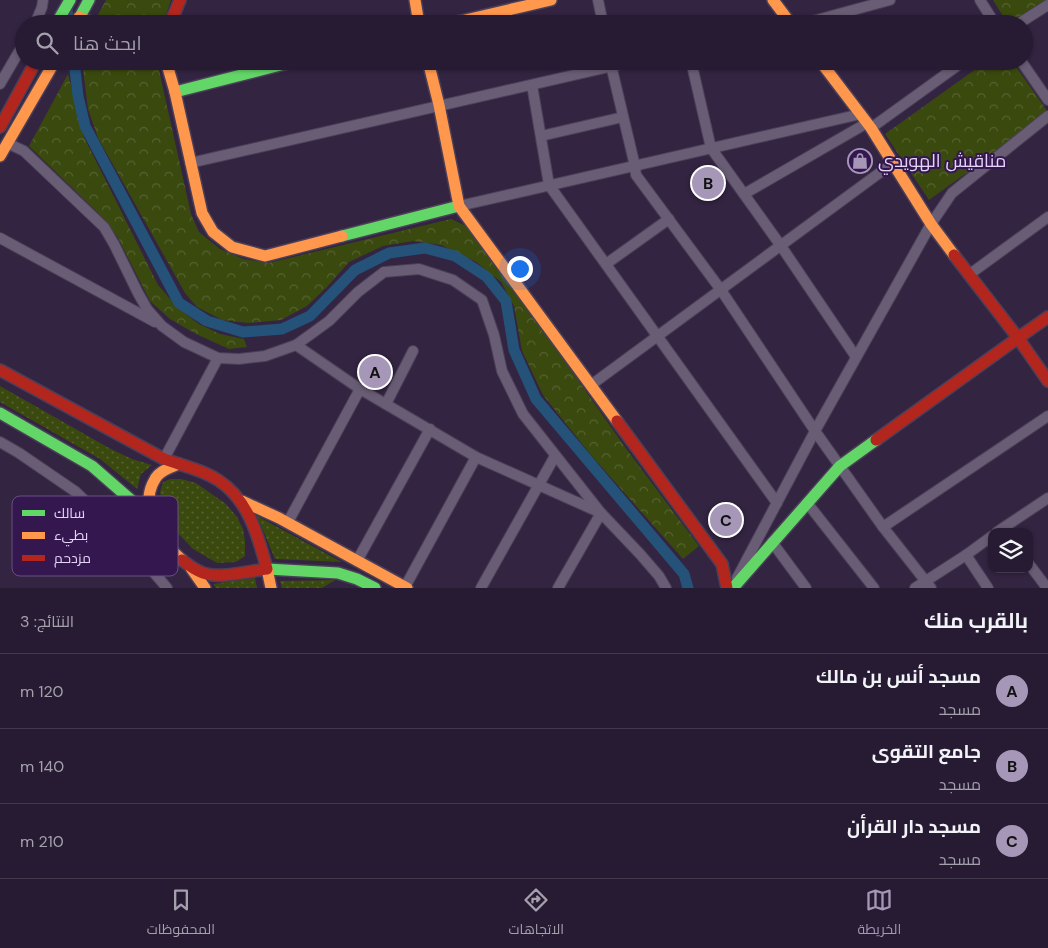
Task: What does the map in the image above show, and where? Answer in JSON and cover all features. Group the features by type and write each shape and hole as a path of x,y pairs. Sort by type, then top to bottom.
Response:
{"main road":[{"path":"62,15 70,0"},
{"path":"80,15 89,0"},
{"path":"174,15 180,0"},
{"path":"415,0 418,15"},
{"path":"487,15 551,0"},
{"path":"773,0 784,15"},
{"path":"0,127 31,70"},
{"path":"0,156 50,70"},
{"path":"169,70 202,214 213,232 232,247 265,256 460,206"},
{"path":"175,92 261,70"},
{"path":"430,70 460,206 722,564 727,588"},
{"path":"827,70 866,122 931,224 1018,338 1048,381"},
{"path":"732,588 840,466 1048,318"},
{"path":"0,370 164,459 205,472 231,488 251,516 258,535 271,588"},
{"path":"0,413 92,466 126,496"},
{"path":"150,496 151,487 156,477 165,469 179,464"},
{"path":"242,501 288,522 406,587"},
{"path":"178,556 203,573 216,575 267,569 338,573 360,579 375,588"},
{"path":"190,566 205,588"}],"street":[{"path":"39,15 43,0"},
{"path":"598,0 601,15"},
{"path":"835,15 890,0"},
{"path":"980,0 989,15"},
{"path":"1032,15 1048,5"},
{"path":"0,84 15,58"},
{"path":"190,163 587,70"},
{"path":"612,70 636,174 721,290 815,431 883,528 928,585"},
{"path":"693,70 711,148 781,246 856,357"},
{"path":"744,194 950,70"},
{"path":"1027,70 1048,100"},
{"path":"532,84 549,185 777,502"},
{"path":"732,588 815,431 931,224 952,193 1048,116"},
{"path":"541,136 623,117"},
{"path":"460,206 711,148 866,122"},
{"path":"7,143 24,151 104,227 147,309 162,326"},
{"path":"591,385 893,163"},
{"path":"970,274 1048,217"},
{"path":"606,264 669,219"},
{"path":"0,238 162,326 184,342 218,358 240,359 265,356 296,345 329,321 358,292 384,272 419,269 453,280 482,300 494,335 502,371 523,414 601,514 640,554 659,576 666,588"},
{"path":"296,345 360,389 476,457 601,514"},
{"path":"386,404 413,351"},
{"path":"164,459 218,358"},
{"path":"288,522 360,389"},
{"path":"883,528 1048,416"},
{"path":"357,561 430,429"},
{"path":"0,442 80,496"},
{"path":"481,588 555,456"},
{"path":"406,587 476,457"},
{"path":"1005,528 1048,498"},
{"path":"808,504 874,588"},
{"path":"558,588 601,514"},
{"path":"915,588 928,585 988,539"},
{"path":"772,542 806,588"},
{"path":"966,555 988,588"},
{"path":"1033,569 1047,588"},
{"path":"157,576 167,588"}],"green space":[{"path":"106,0 171,0 166,15 98,15"},
{"path":"993,0 1048,0 1048,2 1030,15 1002,15"},
{"path":"83,70 159,70 191,214 199,232 220,249 244,259 268,263 451,219 468,227 625,447 699,546 683,559 590,454 543,395 522,351 514,306 501,282 476,262 441,245 413,241 383,246 349,262 307,306 281,320 248,323 222,320 197,307 185,293 98,138 88,109"},
{"path":"974,70 1018,70 1048,112 1048,114 929,200 885,134"},
{"path":"68,74 84,137 158,285 179,309 199,324 220,334 244,339 247,347 229,349 196,334 170,319 150,301 117,236 97,212 29,146"},
{"path":"0,386 109,448 132,459 152,465 141,474 137,489 100,459 0,402"},
{"path":"170,479 181,479 196,483 226,504 237,517 243,529 245,556 236,562 217,563 193,549 178,533 178,496 161,496 163,482"},
{"path":"257,516 342,562 275,559"},
{"path":"255,578 257,588 216,588 213,584"},
{"path":"335,580 322,588 282,588 280,581"}],"waterway":[{"path":"66,3 68,15"},
{"path":"75,70 78,96 85,126 179,303 207,321 243,332 282,329 310,316 355,270 389,253 425,248 455,256 487,277 506,301 514,350 536,399 684,574 688,588"}],"traffic: fast":[{"path":"61,15 70,0"},
{"path":"81,15 89,0"},
{"path":"175,92 261,70"},
{"path":"342,236 459,206"},
{"path":"0,413 92,466 126,496"},
{"path":"733,588 840,466 876,440"},
{"path":"267,569 338,573 357,579 375,588"}],"traffic: slow":[{"path":"415,0 418,15"},
{"path":"487,15 551,0"},
{"path":"773,0 784,15"},
{"path":"0,156 50,70"},
{"path":"169,70 202,213 213,232 232,247 265,256 342,236"},
{"path":"430,70 459,206 617,421"},
{"path":"827,70 871,128 931,224 954,255"},
{"path":"149,496 156,477 168,468 179,464"},
{"path":"242,501 279,518 407,588"},
{"path":"178,556 182,560"},
{"path":"191,568 205,588"},
{"path":"267,569 271,588"}],"traffic: jam":[{"path":"174,15 180,0"},
{"path":"0,127 31,70"},
{"path":"954,255 1018,338 1048,317"},
{"path":"876,440 1018,338 1048,381"},
{"path":"0,370 164,459 179,464"},
{"path":"617,421 722,564 727,588"},
{"path":"179,464 199,470 229,488 245,508 251,520 267,569 226,575 210,575 189,566 182,560"}],"place":[{"name":"مناقيش الهويدي","path":"860,161"},
{"name":"جامع التقوى","path":"708,183"},
{"name":"مسجد أنس بن مالك","path":"375,372"},
{"name":"مسجد دار القرأن","path":"726,520"}]}
